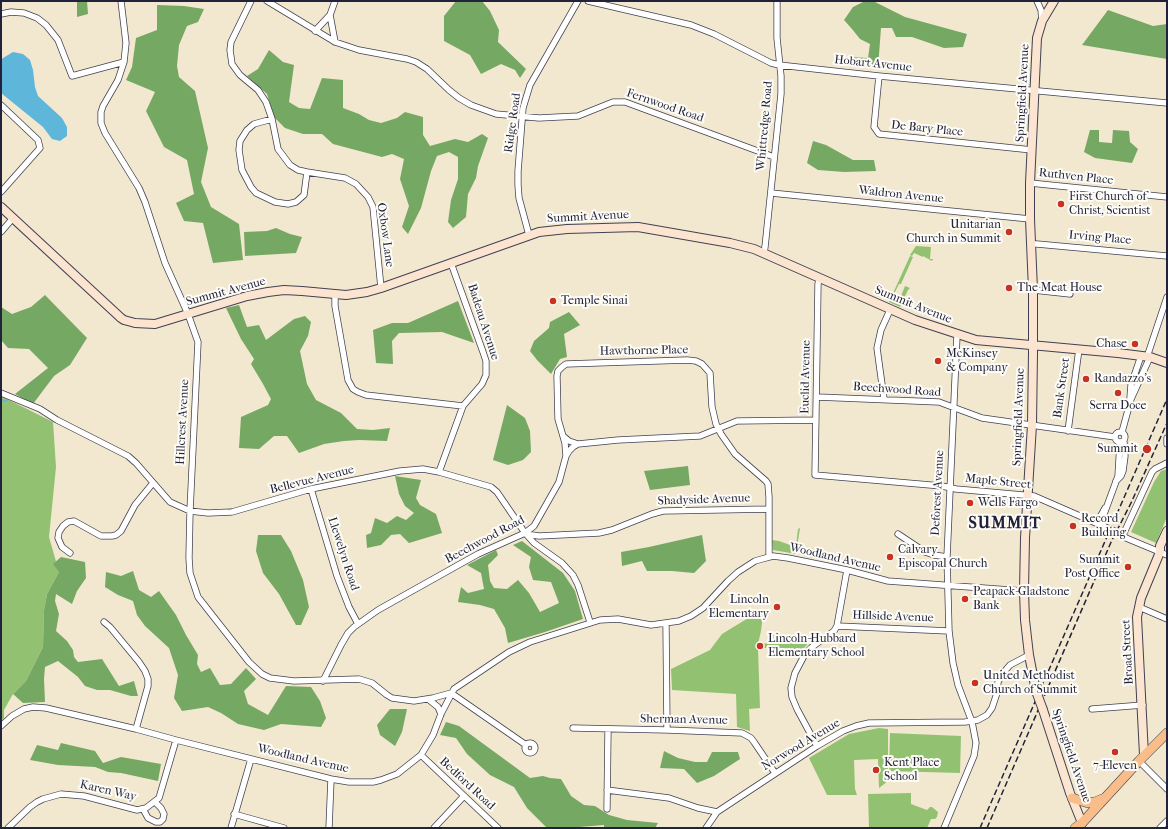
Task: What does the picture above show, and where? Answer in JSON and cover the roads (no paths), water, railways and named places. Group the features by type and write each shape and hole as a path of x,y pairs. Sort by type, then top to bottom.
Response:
{"main road":[{"path":"1080,826 1105,797 1167,733"},
{"path":"1072,798 1084,803 1092,803 1105,797"}],"street":[{"name":"Hillcrest Avenue","path":"121,1 126,43 124,62 118,80 103,106 101,112 101,123 106,136 139,188 144,199 165,263 196,335 198,350 190,511 190,573 198,597 249,662 262,674 270,678 284,680 323,681 366,680 392,698 414,701 451,693"},
{"name":"Oxbow Lane","path":"251,1 234,35 230,50 232,64 240,75 262,94 272,119 278,149 290,165 298,170 329,174 345,178 356,184 368,197 373,207 381,288"},
{"name":"Fernwood Road","path":"267,1 335,42 359,50 408,59 416,62 428,68 449,90 471,105 496,114 539,118 578,116 613,102 625,102 774,157"},
{"path":"315,31 330,15 335,1"},
{"name":"Ridge Road","path":"529,235 519,198 518,186 518,170 526,97 530,85 578,1"},
{"name":"Hobart Avenue","path":"588,1 691,24 771,63 779,65 879,76 1167,103"},
{"name":"Whittredge Road","path":"764,253 781,94 777,38 778,1"},
{"path":"1037,1 1041,10 1042,21"},
{"name":"Springfield Avenue","path":"1054,1 1042,21 1037,38 1030,183 1033,290 1032,425 1027,495 1024,591 1029,656 1036,691 1080,826"},
{"path":"1,14 11,12 24,13 37,18 46,25 58,40 72,76 124,62"},
{"path":"330,15 335,42"},
{"name":"De Bary Place","path":"879,76 874,127 879,134 1032,150"},
{"path":"1,105 38,140 40,148 1,192"},
{"path":"272,119 254,124 247,130 240,141 239,150 242,170 251,187 256,193 275,202 288,204 296,202 304,195 307,172"},
{"name":"Ruthven Place","path":"1030,183 1167,197"},
{"name":"Waldron Avenue","path":"771,193 1030,219"},
{"name":"Summit Avenue","path":"1,207 124,320 135,323 155,324 248,296 268,292 302,291 335,295 358,294 381,288 539,232 555,230 643,228 730,243 764,253 890,310 957,335 982,341 1146,356 1167,362"},
{"path":"1,232 13,218"},
{"name":"Irving Place","path":"1031,244 1167,256"},
{"name":"Badeau Avenue","path":"439,472 463,406 482,384 487,369 483,352 451,264"},
{"name":"Euclid Avenue","path":"815,475 819,278"},
{"path":"1033,290 1070,294"},
{"path":"335,295 335,306 348,380 353,389 366,395 463,406"},
{"path":"1101,525 1116,481 1122,442 1126,439 1122,432 1130,399 1167,297"},
{"path":"884,399 877,348 881,330 890,310"},
{"name":"Deforest Avenue","path":"944,828 974,756 976,736 958,684 953,663 949,631 946,557 957,335"},
{"name":"Bank Street","path":"1068,430 1079,349"},
{"path":"1130,399 1131,385 1146,356"},
{"name":"Hawthorne Place","path":"566,456 563,436 558,419 557,376 558,371 562,366 566,364 687,360 696,361 707,368 710,372 712,407 719,429 728,445 735,454 766,481 768,487 769,509 769,557"},
{"name":"Bellevue Avenue","path":"1,393 40,409 57,420 128,456 136,462 170,502 190,511 208,513 232,512 311,489 400,471 423,469 491,487 497,492 525,533 538,547 562,563 573,575 578,585 590,622"},
{"name":"Beechwood Road","path":"817,397 939,402 977,417 1115,437"},
{"path":"563,436 569,441 578,444 690,437 700,436 731,423 745,420 816,420"},
{"path":"1122,432 1118,433 1115,437 1117,442 1122,442"},
{"path":"1167,438 1167,444"},
{"name":"Beechwood Road","path":"323,681 348,633 358,624 378,610 478,554 525,533 534,526 555,491 566,456 569,451 578,444"},
{"path":"1121,534 1152,472 1167,463"},
{"name":"Maple Street","path":"815,475 1034,496 1164,553"},
{"path":"70,553 62,547 58,538 59,532 63,526 68,522 74,522 101,536 116,535 121,531 136,505 153,483"},
{"name":"Llewelyn Road","path":"311,489 335,571 349,607 358,624"},
{"name":"Shadyside Avenue","path":"525,533 539,536 599,533 612,530 663,511 769,509"},
{"name":"Broad Street","path":"1164,553 1160,546 1167,531"},
{"path":"898,534 925,552 946,557"},
{"name":"Broad Street","path":"1142,758 1143,705 1137,628 1139,607 1145,587 1164,553 1167,543"},
{"name":"Woodland Avenue","path":"1,726 20,711 37,707 46,708 331,778 364,783 381,780 403,770 421,755 433,735 451,693 457,686 520,646 590,622 608,619 651,625 679,621 691,616 703,608 728,581 738,572 755,561 778,556 847,570 888,581 1024,591"},
{"path":"817,746 793,701 792,688 795,673 805,654 834,631 837,626 847,570"},
{"path":"1139,607 1167,620"},
{"path":"104,622 110,627 139,662 148,679 148,686 136,729"},
{"path":"666,624 667,730"},
{"name":"Hillside Avenue","path":"837,626 949,631"},
{"path":"972,722 984,717 990,711 995,700 1000,677 1006,669 1014,662 1029,656"},
{"path":"451,693 526,745"},
{"path":"428,699 438,706 441,714"},
{"path":"1092,709 1143,705"},
{"name":"Norwood Avenue","path":"706,828 716,812 817,746 843,731 869,723 972,722"},
{"name":"Sherman Avenue","path":"573,728 736,732 746,735 754,742 776,773"},
{"path":"607,808 608,730"},
{"path":"156,802 161,792 176,740"},
{"name":"Bedford Road","path":"421,755 498,828"},
{"path":"1142,758 1167,790"},
{"path":"231,828 251,759"},
{"path":"329,828 331,778"},
{"path":"608,790 669,798 698,808 716,812"},
{"name":"Karen Way","path":"8,828 33,804 43,799 61,794 84,796 138,810 156,802 164,814 160,822 156,822 148,818 143,809"},
{"path":"434,828 464,796"},
{"path":"234,814 284,828"},
{"path":"1160,828 1167,821"}],"water":[{"path":"13,52 23,54 30,60 38,96 62,118 67,127 67,136 60,141 52,139 43,127 1,93 1,60"}],"waterway":[{"path":"1,402 7,400"}],"railway":[{"path":"980,828 1167,399"},
{"path":"987,828 1112,540 1131,503 1167,423"}],"place":[{"name":"First Church of Christ, Scientist","path":"1061,204"},
{"name":"Unitarian Church in Summit","path":"1009,232"},
{"name":"The Meat House","path":"1009,288"},
{"name":"Temple Sinai","path":"553,301"},
{"name":"Chase","path":"1135,344"},
{"name":"McKinsey & Company","path":"938,361"},
{"name":"Randazzo's","path":"1086,379"},
{"name":"Serra Doce","path":"1118,393"},
{"name":"Summit","path":"1147,449"},
{"name":"Wells Fargo","path":"970,503"},
{"name":"Record Building","path":"1073,526"},
{"name":"Calvary Episcopal Church","path":"890,557"},
{"name":"Summit Post Office","path":"1128,567"},
{"name":"Peapack-Gladstone Bank","path":"965,599"},
{"name":"Lincoln Elementary","path":"777,607"},
{"name":"Lincoln-Hubbard Elementary School","path":"760,646"},
{"name":"United Methodist Church of Summit","path":"975,683"},
{"name":"7-Eleven","path":"1115,752"},
{"name":"Kent Place School","path":"876,770"}],"district":[{"name":"SUMMIT","path":"1005,524"}]}
